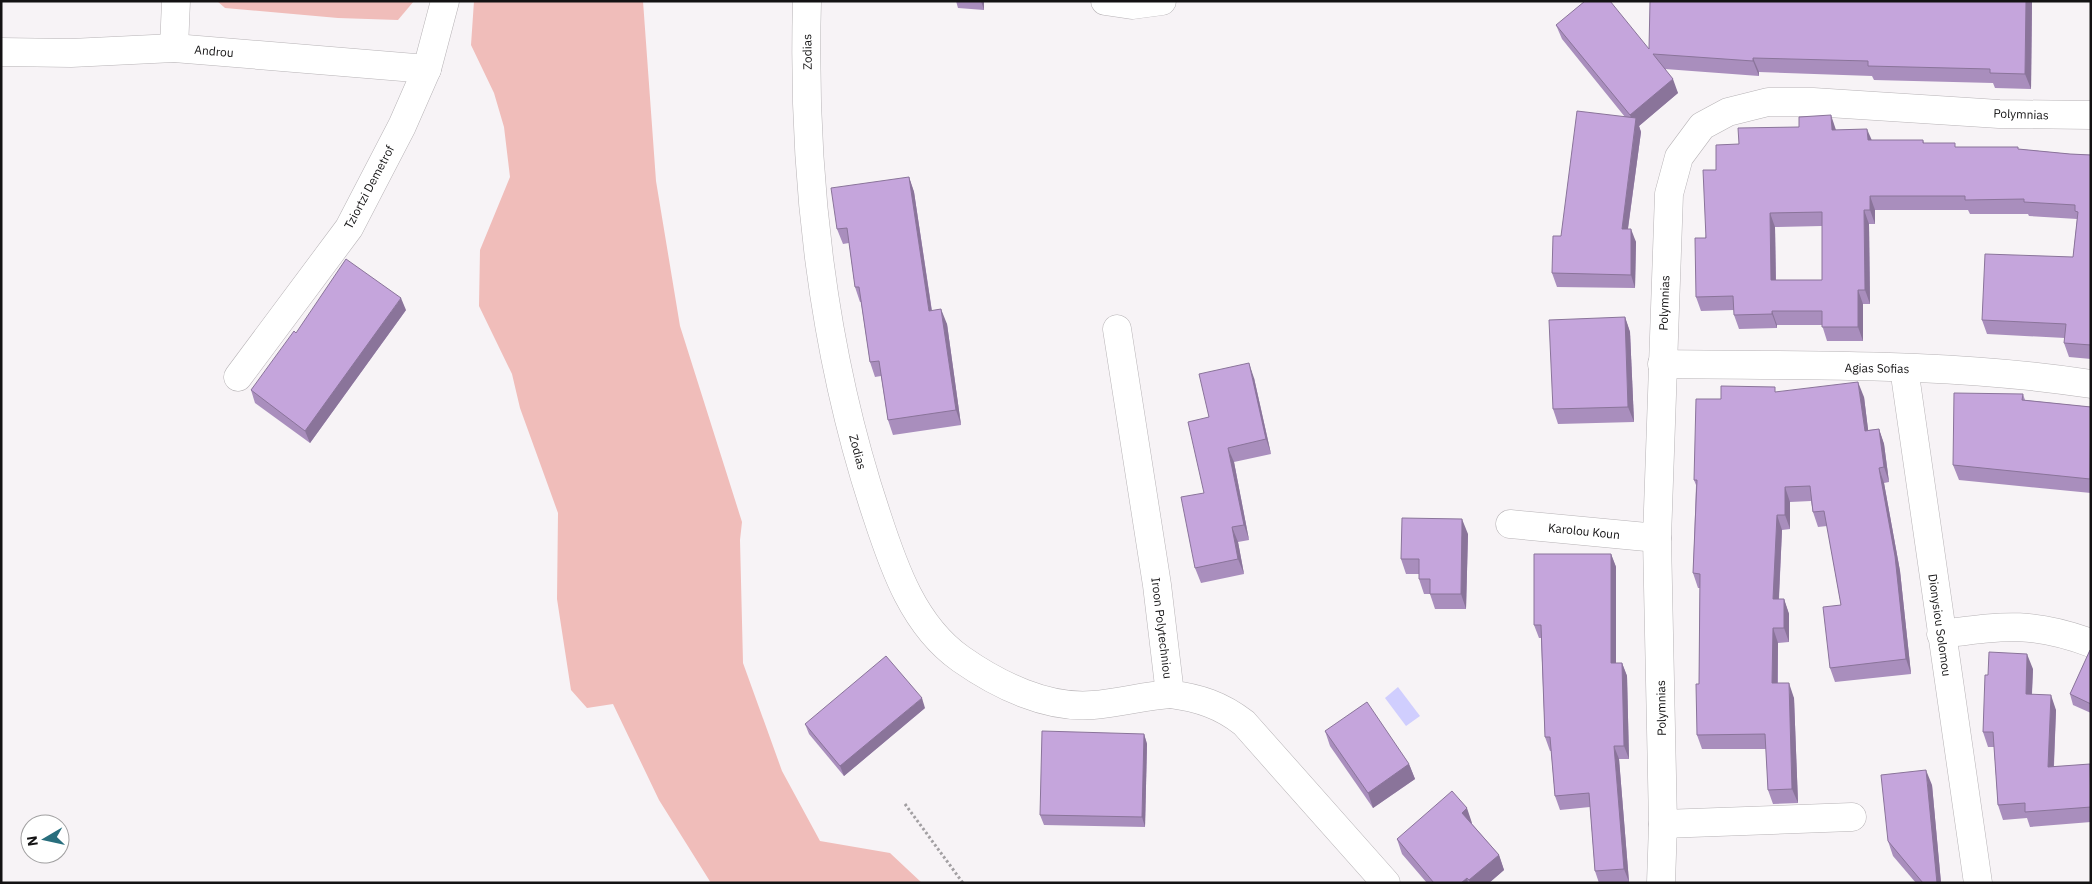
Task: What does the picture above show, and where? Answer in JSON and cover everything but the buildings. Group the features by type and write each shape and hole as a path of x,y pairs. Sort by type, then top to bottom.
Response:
{"street":[{"path":"174,48 176,1"},
{"name":"Tziortzi Demetrof","path":"238,377 349,228 402,126 427,69 444,1"},
{"name":"Zodias","path":"807,1 811,172 816,228 828,312 858,456 890,554 908,594 933,633 959,658 1006,685 1034,696 1063,703 1092,705 1170,694"},
{"path":"1105,1 1132,5 1162,1"},
{"name":"Androu","path":"1,52 71,53 174,48 427,69"},
{"name":"Polymnias","path":"1661,883 1663,824 1657,538 1669,194 1679,157 1702,126 1728,112 1768,102 1813,102 1999,114 2091,115"},
{"name":"Iroon Polytechniou","path":"1117,330 1156,584 1170,694 1197,698 1228,711 1244,723 1386,883"},
{"name":"Agias Sofias","path":"1662,364 1904,368 2008,374 2091,384"},
{"name":"Dionysiou Solomou","path":"1904,368 1978,883"},
{"name":"Karolou Koun","path":"1510,524 1657,538"},
{"path":"1941,634 2005,625 2032,626 2064,633 2091,643"},
{"path":"1663,824 1852,817"}],"path":[{"path":"905,804 963,883"}],"shaded area":[{"path":"217,1 414,1 398,20 338,18 225,8"},
{"path":"474,1 643,1 656,181 680,326 742,522 740,540 743,663 782,771 820,841 890,853 922,883 711,883 659,800 613,704 587,708 571,690 557,599 558,513 520,408 512,374 479,306 480,250 510,177 504,127 494,93 471,45"}],"water":[{"path":"1398,687 1420,716 1406,726 1385,698"}]}
